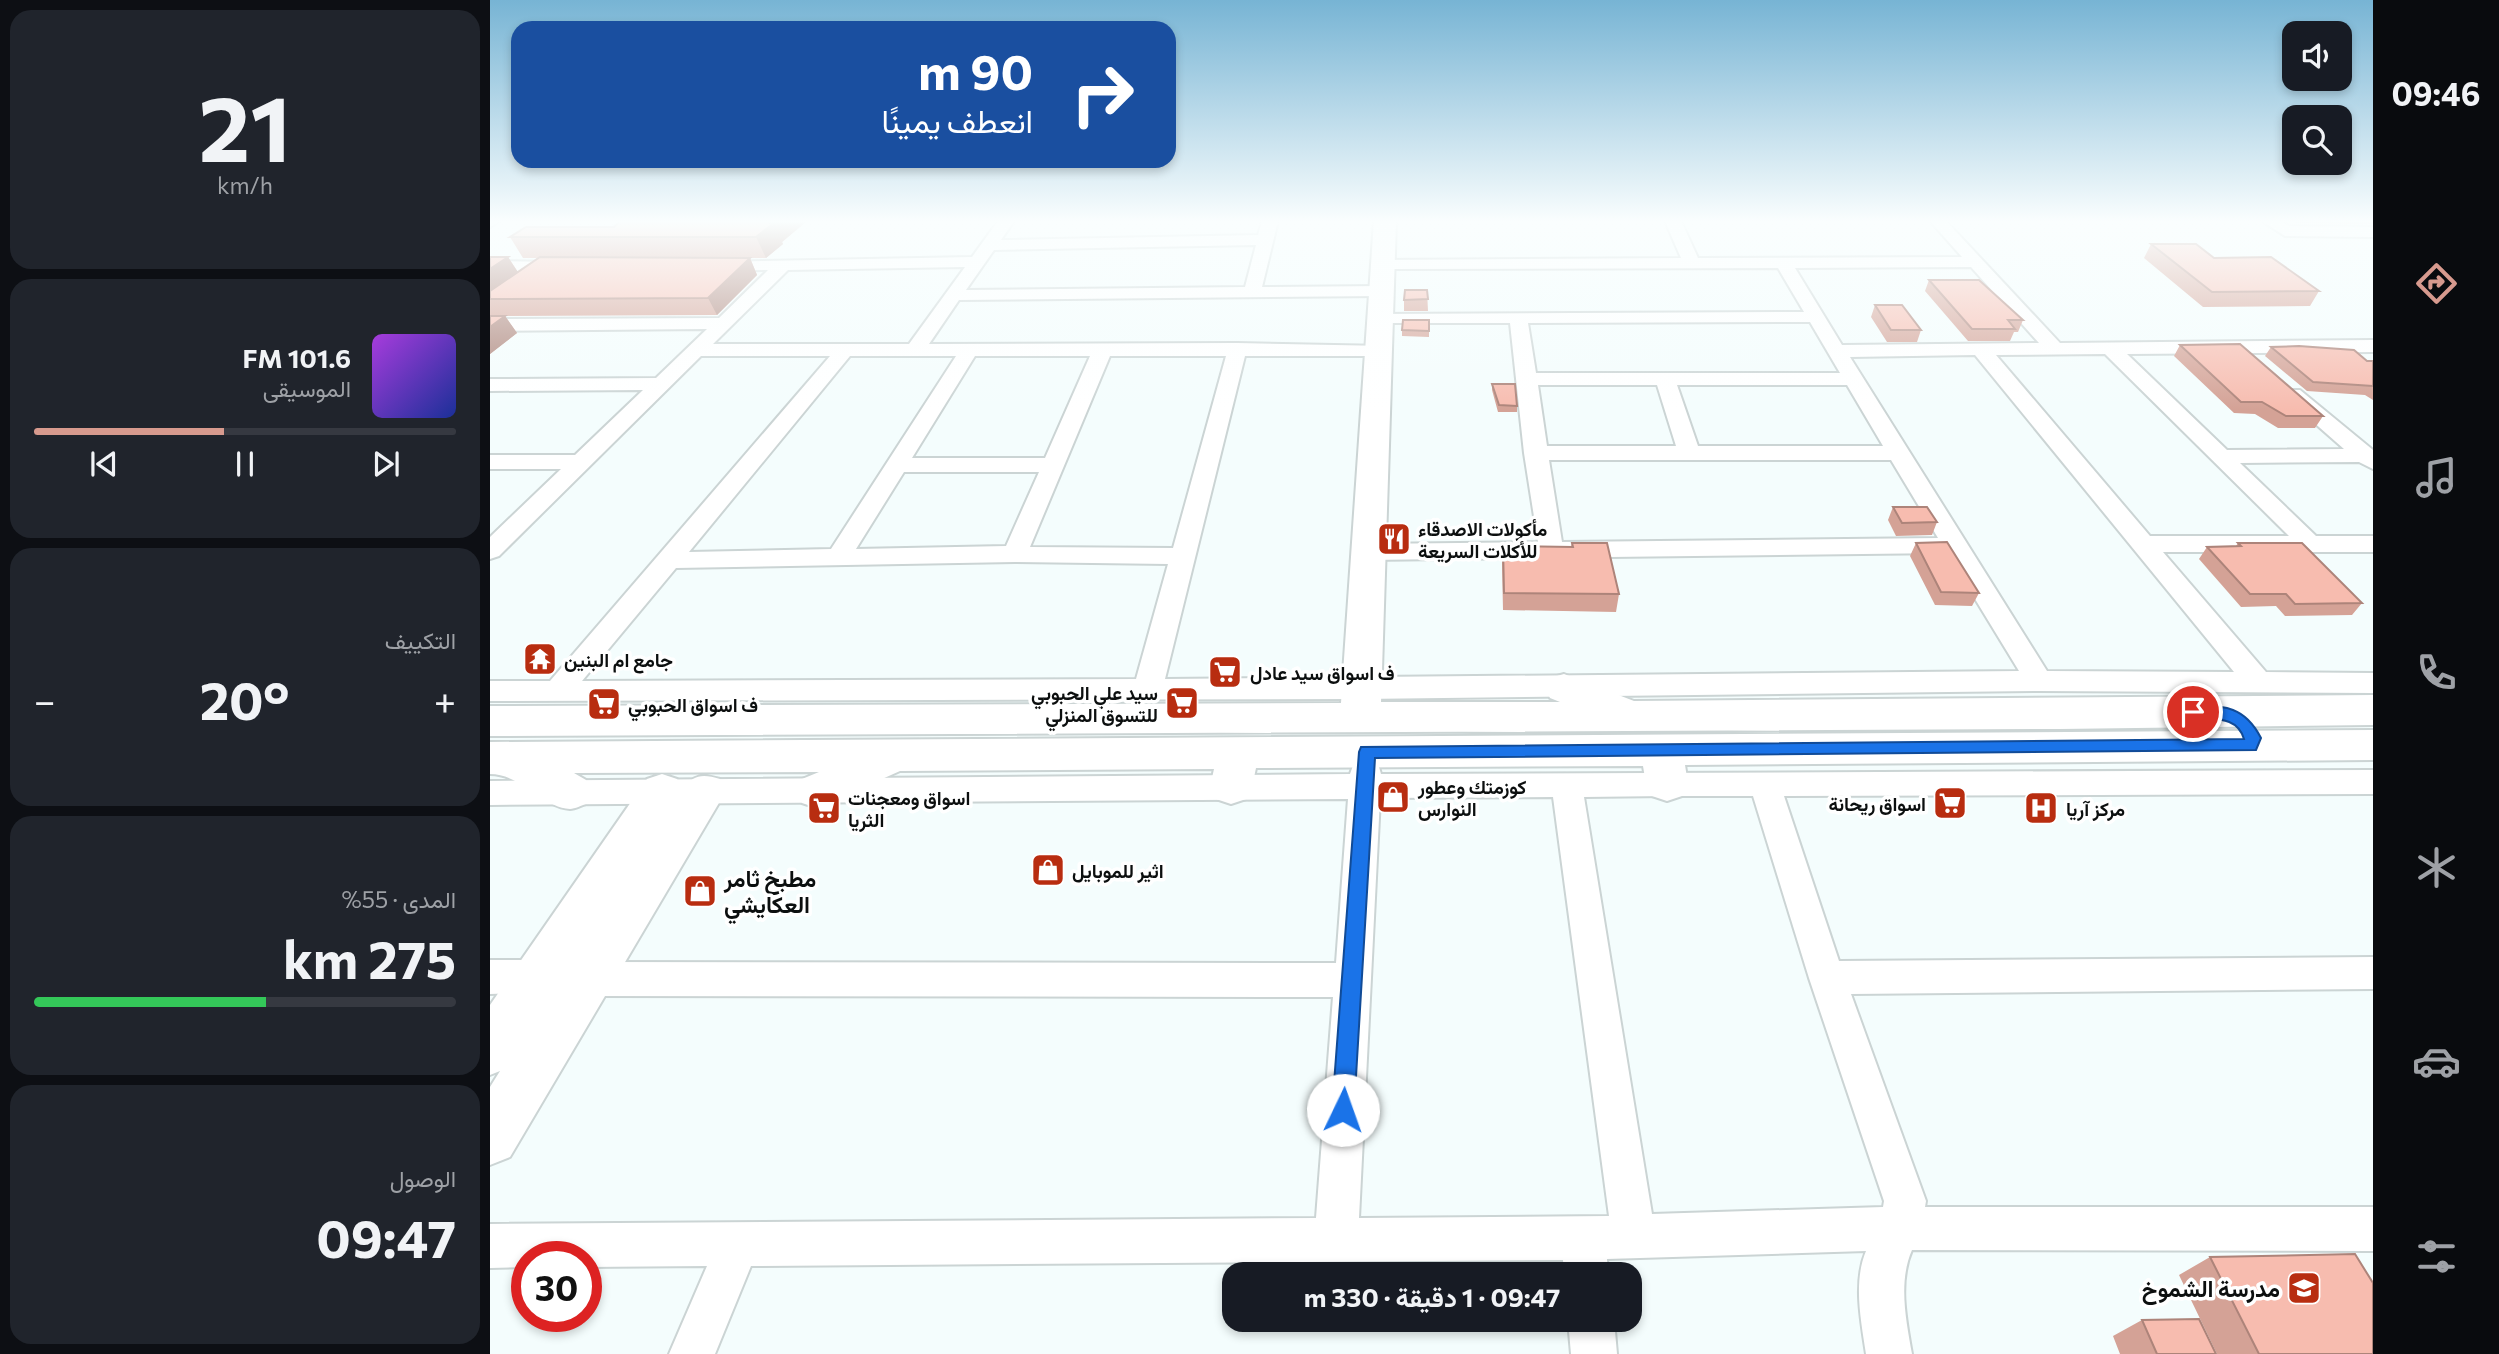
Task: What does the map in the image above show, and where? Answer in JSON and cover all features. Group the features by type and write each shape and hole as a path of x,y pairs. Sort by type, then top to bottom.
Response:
{"main road":[{"path":"1363,736 1368,552 1382,284"},
{"path":"1564,688 1637,716"},
{"path":"1185,719 1250,689"},
{"path":"692,692 736,721"},
{"path":"2294,710 2295,719 2303,729 2332,745"},
{"path":"501,758 897,754 1235,770 1363,736 1637,716 2373,710"},
{"path":"2220,712 2247,727 2253,738 2250,746"},
{"path":"490,721 1185,719 1664,766 2250,746 2373,745"},
{"path":"817,791 897,754"},
{"path":"501,758 571,792"},
{"path":"490,1050 539,976 683,791"},
{"path":"490,1137 588,979 683,791"}],"street":[{"path":"490,551 764,284"},
{"path":"915,350 962,284"},
{"path":"1252,292 1254,284"},
{"path":"954,295 1382,291 1460,284"},
{"path":"1796,284 2039,681"},
{"path":"1996,284 2054,348"},
{"path":"1382,291 1518,318 1816,317"},
{"path":"1518,318 1528,379 1535,453 1551,550"},
{"path":"490,325 726,323"},
{"path":"2237,346 2369,459"},
{"path":"1837,351 2372,347"},
{"path":"1014,554 1103,349"},
{"path":"1148,689 1237,349"},
{"path":"2110,349 2309,543"},
{"path":"698,350 1379,350"},
{"path":"839,557 969,350"},
{"path":"1981,350 2259,683"},
{"path":"557,692 844,351"},
{"path":"1528,379 1854,379"},
{"path":"1665,379 1689,453"},
{"path":"490,386 662,384"},
{"path":"1535,453 1898,453"},
{"path":"2220,457 2369,459"},
{"path":"490,462 582,462"},
{"path":"897,465 1053,464"},
{"path":"2143,544 2373,544"},
{"path":"1368,552 1954,545"},
{"path":"666,560 1014,554 1183,555"},
{"path":"1363,736 1564,688 2039,681 2373,683"},
{"path":"490,691 1250,689 1363,736 1567,785 1664,766 1764,783 2373,782"},
{"path":"1336,1240 1363,736"},
{"path":"490,793 817,791 1235,770"},
{"path":"1764,783 1827,978 1905,1201 1900,1228 1882,1266 1883,1319 1889,1354"},
{"path":"1567,785 1634,1237"},
{"path":"1827,978 2373,973"},
{"path":"490,977 539,976"},
{"path":"588,979 1351,980"},
{"path":"490,1247 1336,1240 1584,1256 1634,1237 1900,1228 2373,1229"},
{"path":"692,1354 738,1245"},
{"path":"1592,1332 1594,1354"}],"building":[{"path":"500,284 723,284 708,298 490,299 490,291"},
{"path":"1933,284 1984,284 2023,320 2008,320 2015,329 1972,329"},
{"path":"2202,284 2309,284 2319,291 2212,292"},
{"path":"1405,290 1427,290 1428,299 1404,300"},
{"path":"1875,305 1902,305 1921,330 1891,330"},
{"path":"490,316 505,316 490,327"},
{"path":"1403,320 1429,320 1429,331 1402,330"},
{"path":"2240,344 2323,416 2286,416 2262,402 2241,402 2180,345"},
{"path":"2271,347 2354,350 2367,361 2373,361 2373,386 2313,382"},
{"path":"1492,384 1515,384 1517,406 1499,405"},
{"path":"1893,507 1927,507 1937,522 1902,523"},
{"path":"1947,542 1979,593 1941,592 1916,543"},
{"path":"1572,543 1607,543 1619,594 1504,593 1503,546 1573,547"},
{"path":"2238,543 2302,543 2362,603 2295,604 2286,594 2250,594 2207,547 2241,546"},
{"path":"2355,1254 2373,1283 2373,1354 2259,1354 2210,1257"},
{"path":"2199,1319 2216,1354 2157,1354 2142,1320"}],"place":[{"name":"مأكولات الاصدقاء للأكلات السريعة","path":"1394,539"},
{"name":"جامع ام البنين","path":"540,659"},
{"name":"ف اسواق سيد عادل","path":"1225,672"},
{"name":"سيد علي الحبوبي للتسوق المنزلي","path":"1182,703"},
{"name":"ف اسواق الحبوبي","path":"604,704"},
{"name":"كوزمتك وعطور النوارس","path":"1393,797"},
{"name":"اسواق ريحانة","path":"1950,803"},
{"name":"اسواق ومعجنات الثريا","path":"824,808"},
{"name":"مركز آريا","path":"2041,808"},
{"name":"اثير للموبايل","path":"1048,870"},
{"name":"مطبخ ثامر العكايشي","path":"700,891"},
{"name":"مدرسة الشموخ","path":"2304,1288"}],"route":[{"path":"1343,1110 1367,752 2250,746 2253,738 2247,727 2235,718 2220,712 2193,712"}]}
